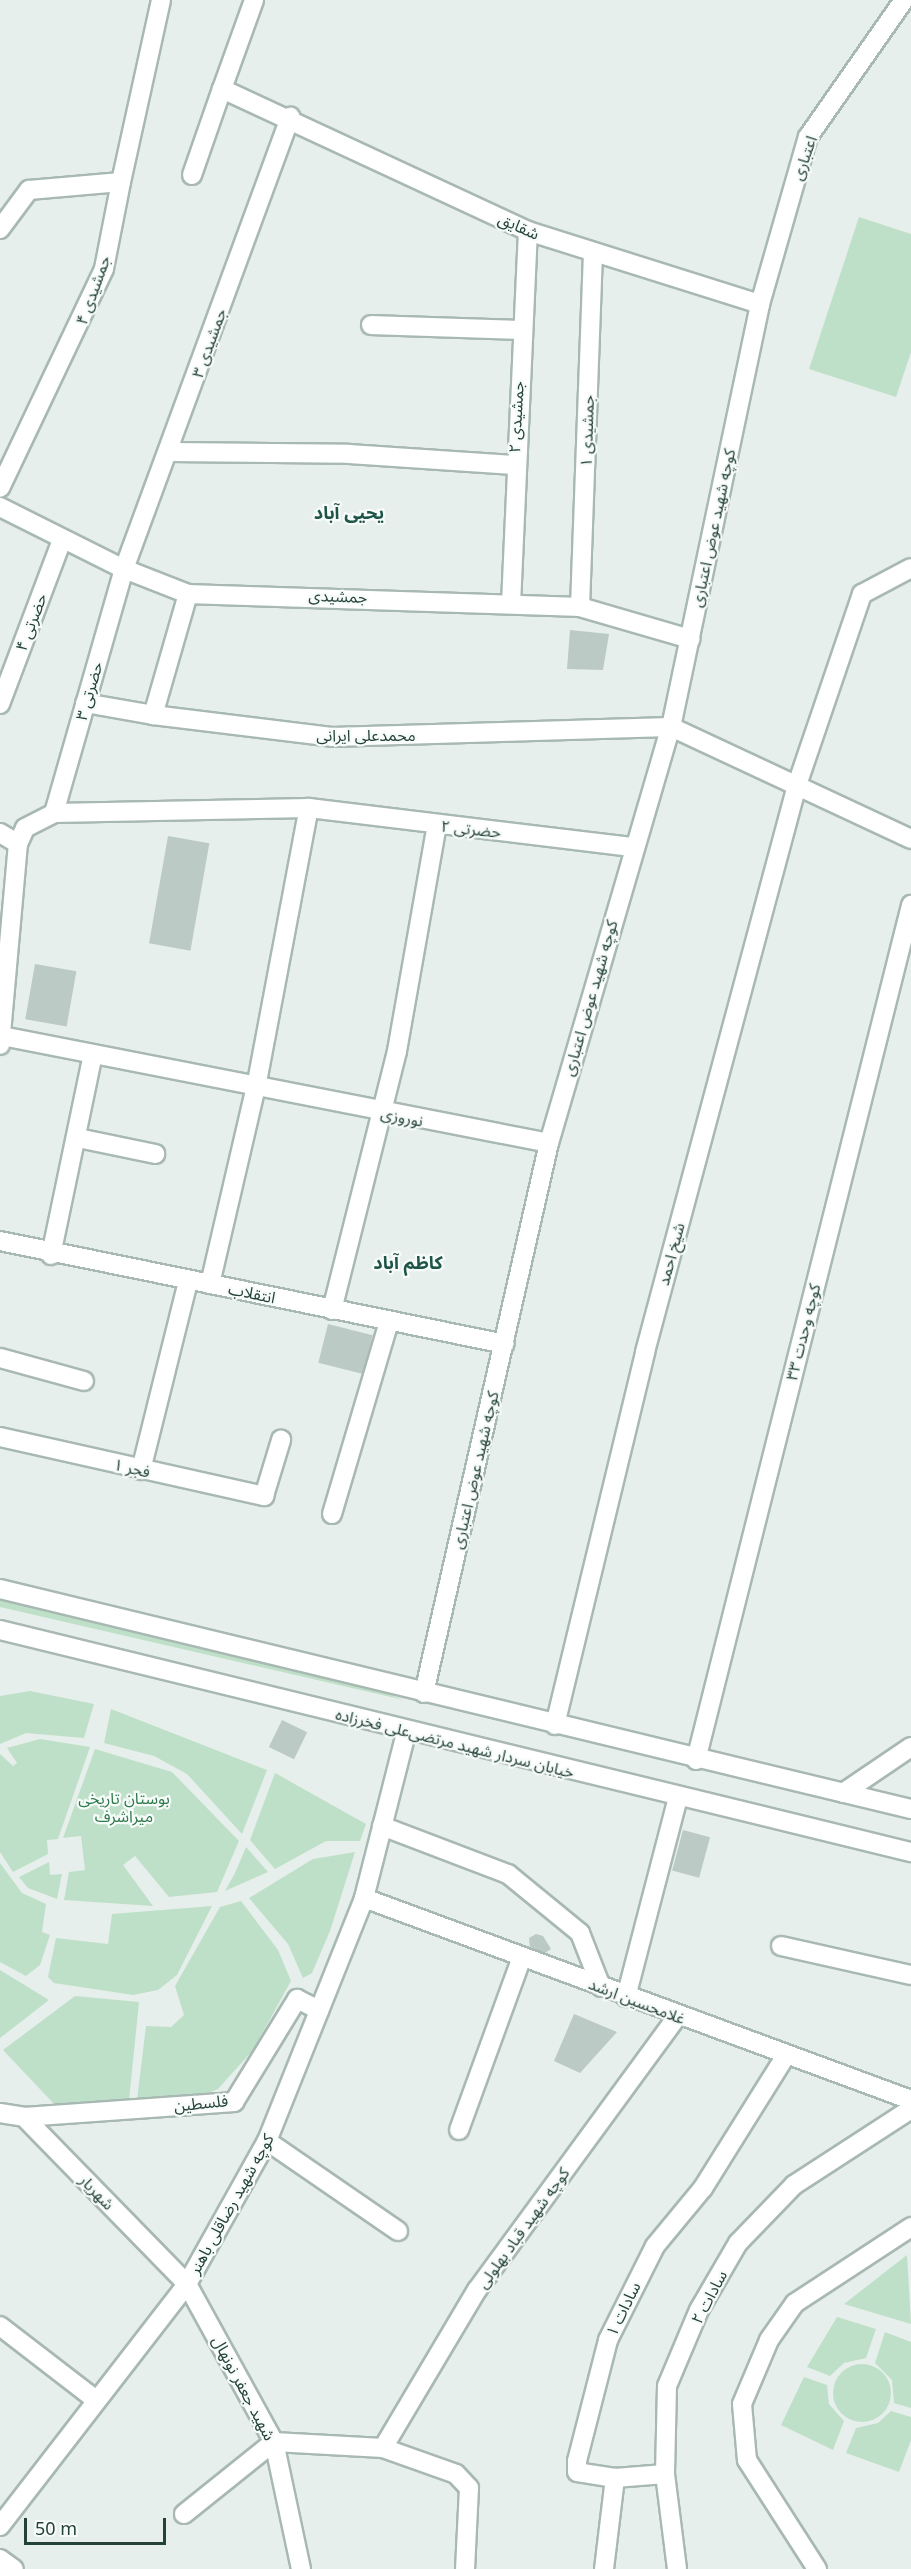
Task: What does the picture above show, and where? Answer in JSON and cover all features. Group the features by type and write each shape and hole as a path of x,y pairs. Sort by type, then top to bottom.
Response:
{"street":[{"name":"جمشیدی ۴","path":"0,488 104,268 161,0"},
{"path":"192,175 254,0"},
{"name":"اعتباری","path":"760,304 808,137 904,0"},
{"name":"شقایق","path":"222,89 290,117 528,231 593,255 760,304"},
{"name":"جمشیدی ۳","path":"124,569 170,452 290,117"},
{"path":"0,229 29,190 122,182"},
{"name":"جمشیدی ۲","path":"511,604 520,330 528,231"},
{"name":"جمشیدی ۱","path":"580,607 593,255"},
{"name":"کوچه شهید عوض اعتباری","path":"424,1693 549,1143 632,847 671,727 760,304"},
{"path":"372,326 520,330"},
{"path":"170,452 349,454 514,465"},
{"name":"جمشیدی","path":"0,507 124,569 189,594 580,607 690,639"},
{"name":"حضرتی ۴","path":"0,704 62,540"},
{"name":"شیخ احمد","path":"555,1725 648,1340 797,785 862,594 911,568"},
{"name":"حضرتی ۳","path":"54,813 124,569"},
{"path":"153,715 189,594"},
{"name":"محمدعلی ایرانی","path":"85,703 153,715 332,737 671,727"},
{"path":"671,727 911,838"},
{"path":"210,1284 257,1082 309,808"},
{"name":"حضرتی ۲","path":"54,813 309,808 632,847"},
{"path":"1,1040 18,844 25,828 54,813"},
{"path":"332,1310 382,1113 437,825"},
{"path":"0,833 18,844"},
{"name":"کوچه وحدت ۳۳","path":"696,1760 911,905"},
{"name":"نوروزی","path":"1,1040 257,1082 382,1113 549,1143"},
{"path":"51,1255 78,1138 93,1054"},
{"path":"78,1138 155,1154"},
{"name":"انتقلاب","path":"0,1241 51,1255 188,1282 210,1284 505,1344"},
{"path":"141,1470 188,1282"},
{"path":"332,1514 389,1321"},
{"path":"0,1358 84,1381"},
{"name":"فجر ۱","path":"0,1437 264,1496 280,1440"},
{"path":"0,1589 696,1760 911,1809"},
{"name":"خیابان سردار شهید مرتضی‌علی فخرزاده","path":"0,1630 406,1733 911,1852"},
{"name":"کوچه شهید رضاقلی باهنر","path":"0,2526 187,2284 267,2141 364,1898 406,1733"},
{"path":"843,1792 911,1747"},
{"path":"626,1996 678,1797"},
{"path":"382,1826 508,1874 580,1933 601,1987"},
{"name":"غلامحسین ارشد","path":"364,1898 785,2057 911,2100"},
{"path":"781,1946 911,1975"},
{"path":"459,2130 522,1957"},
{"name":"فلسطین","path":"24,2117 234,2102 297,1999 320,2010"},
{"name":"کوچه شهید قباد بهلولی","path":"383,2448 477,2290 677,2017"},
{"name":"سادات ۱","path":"615,2478 577,2472 608,2340 655,2246 703,2188 785,2057"},
{"name":"سادات ۲","path":"678,2569 664,2474 667,2386 699,2310 738,2243 794,2185 911,2109"},
{"path":"0,2113 24,2117"},
{"name":"شهریار","path":"24,2117 187,2284"},
{"path":"267,2141 398,2231"},
{"path":"817,2569 747,2460 742,2404 769,2340 795,2303 911,2227"},
{"name":"شهید جعفر نونهال","path":"187,2284 274,2442 301,2569"},
{"path":"0,2326 96,2400"},
{"path":"184,2514 274,2442 383,2448 456,2474 468,2488 465,2569"},
{"path":"604,2569 615,2478 664,2474"},
{"path":"0,2559 14,2569"}],"green space":[{"path":"859,217 911,234 911,352 896,397 809,369"},
{"path":"0,1598 374,1689 404,1700 0,1607"},
{"path":"30,1691 94,1704 84,1738 26,1733 0,1744 0,1696"},
{"name":"بوستان تاریخی میراشرف","path":"111,1709 267,1770 242,1834 187,1774 154,1756 104,1743"},
{"name":"بوستان تاریخی میراشرف","path":"40,1739 90,1747 58,1839 47,1840 48,1854 13,1872 0,1852 0,1754 13,1766 17,1763 7,1748"},
{"name":"بوستان تاریخی میراشرف","path":"95,1749 172,1772 239,1841 217,1892 169,1897 135,1856 123,1865 153,1906 64,1900 69,1872 85,1870 81,1836 63,1838"},
{"path":"275,1773 366,1824 360,1841 326,1841 275,1869 250,1840"},
{"path":"246,1847 268,1872 225,1891 235,1873"},
{"path":"355,1852 330,1931 312,1973 303,1978 288,1944 249,1898 313,1859"},
{"name":"بوستان تاریخی میراشرف","path":"49,1862 50,1875 62,1874 57,1899 28,1888 19,1877"},
{"path":"0,1863 22,1893 46,1904 42,1932 50,1935 40,1965 26,1976 0,1962"},
{"path":"241,1901 278,1950 291,1981 253,2050 218,2089 203,2095 137,2100 146,2026 171,2027 184,2015 175,1986 220,1907"},
{"path":"212,1906 177,1975 158,1990 133,1995 54,1983 48,1977 56,1938 108,1944 112,1914"},
{"path":"0,1970 49,2000 0,2038"},
{"path":"75,1996 139,2002 129,2100 55,2105 3,2050"},
{"path":"907,2255 911,2324 844,2304"},
{"path":"837,2317 876,2329 866,2358 844,2363 830,2376 807,2367"},
{"path":"885,2332 911,2342 911,2408 894,2403 892,2380 875,2363"},
{"path":"862,2364 873,2366 886,2377 891,2393 889,2404 878,2417 862,2422 851,2420 838,2409 833,2393 835,2382 846,2369"},
{"path":"804,2377 827,2385 829,2404 844,2421 833,2450 781,2425"},
{"path":"891,2411 911,2417 911,2440 899,2472 846,2453 856,2428 878,2423"}],"building":[{"path":"570,630 609,634 603,670 567,669"},
{"path":"168,836 209,843 190,951 149,943"},
{"path":"35,964 76,971 67,1026 25,1019"},
{"path":"328,1324 373,1335 363,1374 318,1363"},
{"path":"282,1720 307,1732 294,1759 269,1747"},
{"path":"683,1830 710,1837 699,1878 672,1871"},
{"path":"536,1934 543,1936 551,1949 545,1953 530,1947 529,1938"},
{"path":"574,2014 617,2032 580,2073 554,2061"}],"district":[{"name":"یحیی آباد","path":"349,512"},
{"name":"کاظم آباد","path":"408,1262"}]}
